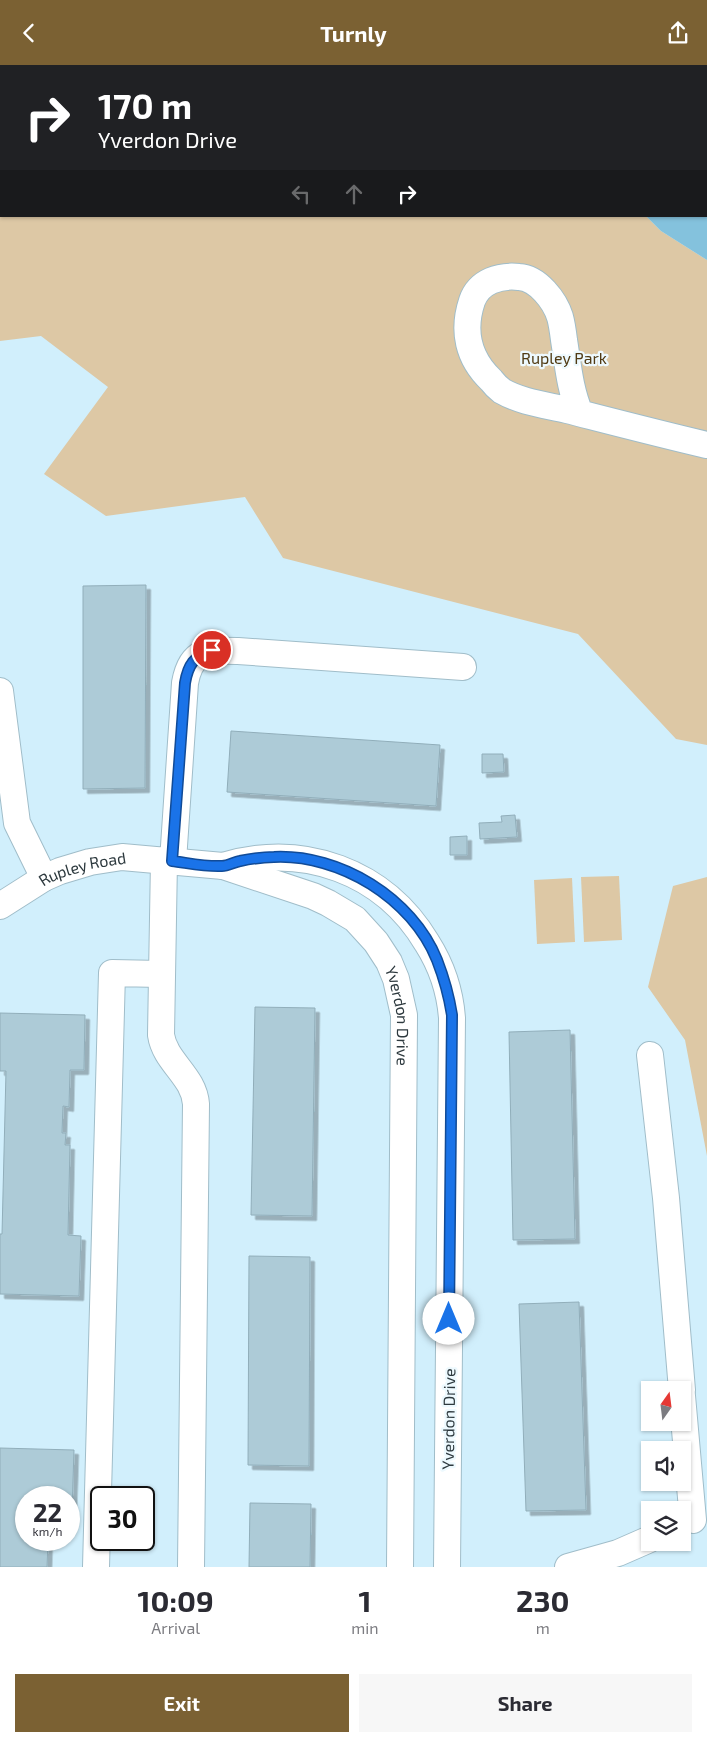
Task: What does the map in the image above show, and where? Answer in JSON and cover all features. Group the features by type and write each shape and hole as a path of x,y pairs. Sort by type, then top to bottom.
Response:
{"street":[{"path":"580,413 571,385 560,317 552,300 537,285 521,277 502,277 484,283 474,298 467,316 467,334 474,359 484,374 501,390 521,398 580,413 707,445"},
{"path":"192,1567 196,1094 174,1063 163,1044 161,1035 161,974 168,861 187,671 192,661 201,654 212,650 464,667"},
{"path":"0,691 17,823 44,878"},
{"name":"Rupley Road","path":"0,906 44,878 90,862 122,857 168,861"},
{"name":"Yverdon Drive","path":"223,866 240,861 274,857 309,859 342,869 366,880 394,901 418,927 437,959 447,989 452,1015 447,1567"},
{"name":"Yverdon Drive","path":"168,861 223,866 313,896 328,903 355,919 376,942 389,962 396,979 404,1015 400,1567"},
{"path":"96,1567 112,973 161,974"},
{"path":"650,1055 666,1198 681,1381"},
{"path":"685,1431 694,1520"},
{"path":"568,1567 618,1553 641,1543"}],"green space":[{"name":"Rupley Park","path":"0,217 647,217 661,231 707,260 707,745 676,739 578,634 283,558 245,497 106,516 44,474 108,387 41,336 0,341"},
{"path":"619,876 622,940 584,942 581,877"},
{"path":"707,877 707,1156 685,1040 648,987 673,886"},
{"path":"572,878 575,942 537,944 534,880"}],"water":[{"path":"647,217 707,217 707,260 661,231"}],"building":[{"path":"146,585 145,788 83,789 83,586"},
{"path":"231,731 440,745 436,806 227,792"},
{"path":"482,754 503,754 504,772 482,773"},
{"path":"515,815 517,837 480,839 479,823 502,822 501,816"},
{"path":"467,836 467,855 450,855 450,837"},
{"path":"255,1007 315,1008 312,1216 251,1215"},
{"path":"0,1013 85,1015 84,1070 70,1070 69,1107 63,1106 62,1133 66,1133 65,1145 70,1145 68,1235 81,1236 79,1296 0,1294 0,1234 2,1234 6,1071 0,1071"},
{"path":"570,1030 575,1239 513,1240 509,1032"},
{"path":"249,1256 310,1257 309,1466 248,1465"},
{"path":"579,1302 586,1510 526,1511 519,1304"},
{"path":"0,1448 74,1450 73,1486 15,1486 15,1551 48,1551 47,1567 0,1567"},
{"path":"250,1503 311,1504 310,1567 249,1567"}],"route":[{"path":"212,650 201,654 192,661 187,671 172,861 223,866 240,861 274,857 309,859 342,869 366,880 394,901 418,927 437,959 447,989 452,1015 449,1319"}]}
